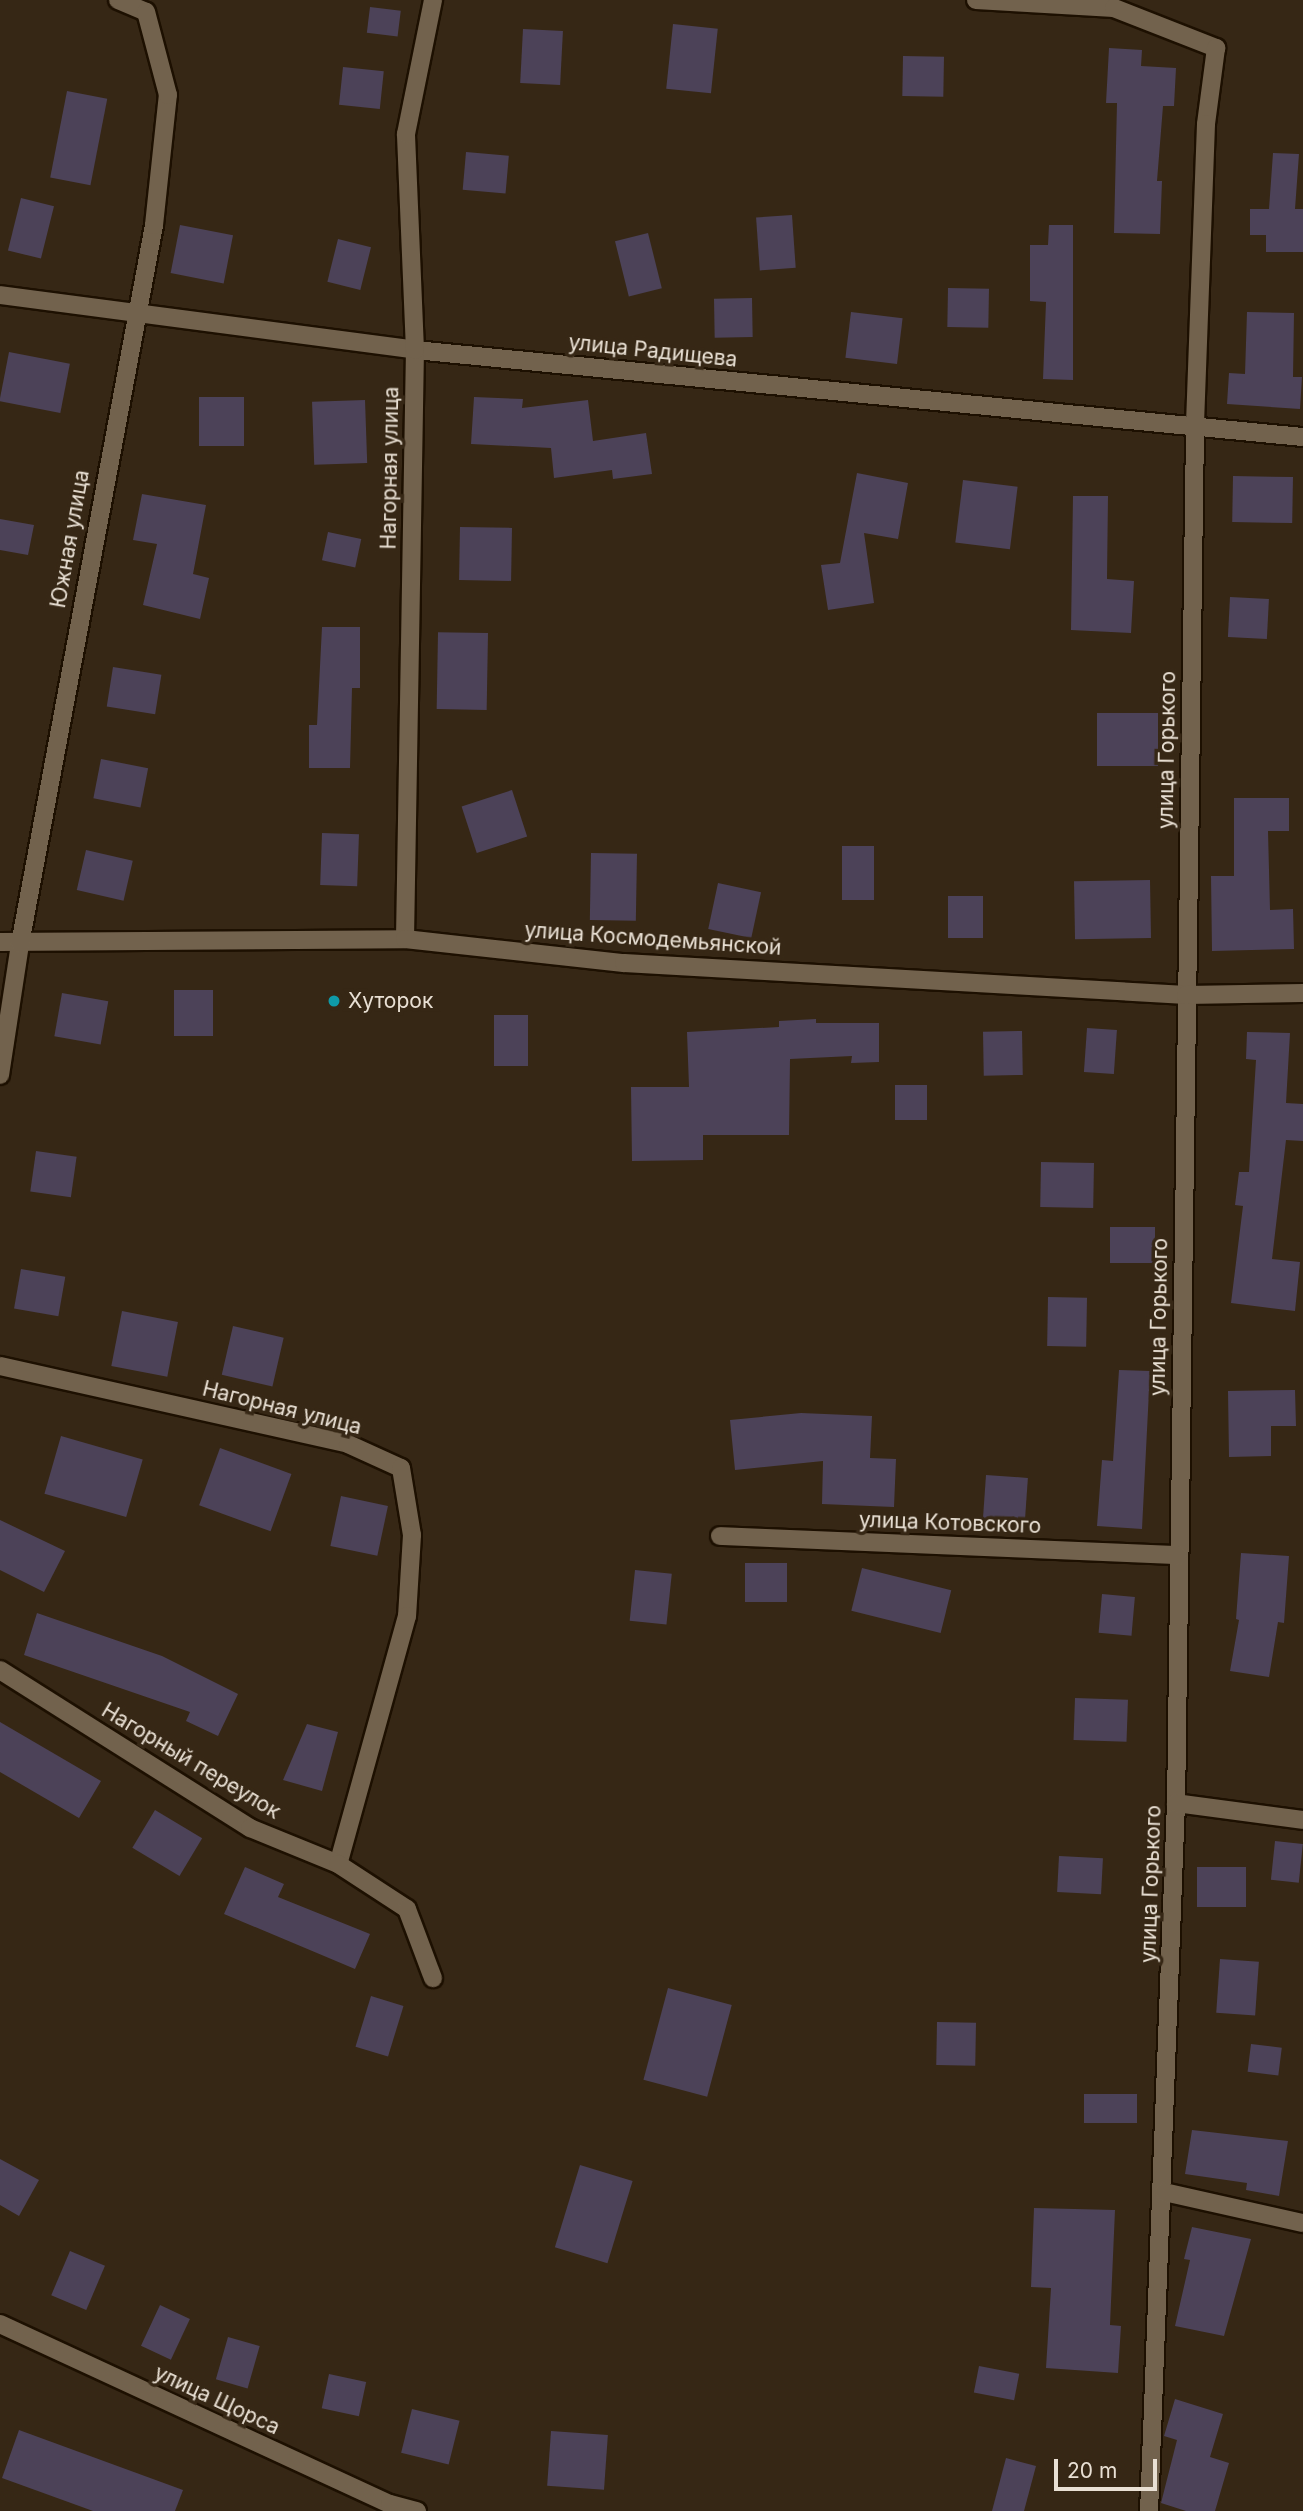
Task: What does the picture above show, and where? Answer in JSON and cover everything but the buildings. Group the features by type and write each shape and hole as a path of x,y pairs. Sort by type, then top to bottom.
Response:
{"street":[{"path":"118,0 149,6"},
{"name":"Нагорная улица","path":"405,939 415,350 406,134 433,0"},
{"name":"улица Горького","path":"976,0 1114,8 1216,48 1206,124 1195,429 1176,1803 1164,2192 1149,2511"},
{"name":"Южная улица","path":"0,1075 20,944 135,310 154,225 168,95 149,6"},
{"name":"улица Радищева","path":"0,295 135,310 415,350 1195,429 1303,437"},
{"name":"улица Космодемьянской","path":"0,943 405,939 624,963 1186,995 1303,993"},
{"name":"Нагорная улица","path":"0,1366 348,1444 401,1468 412,1535 407,1616 338,1864"},
{"name":"улица Котовского","path":"720,1536 1178,1555"},
{"name":"Нагорный переулок","path":"0,1670 250,1828 338,1864 407,1909 433,1978"},
{"path":"1176,1803 1303,1820"},
{"path":"1164,2192 1303,2223"},
{"name":"улица Щорса","path":"0,2324 390,2504 417,2511"}],"place":[{"name":"Хуторок","path":"334,1001"}]}
